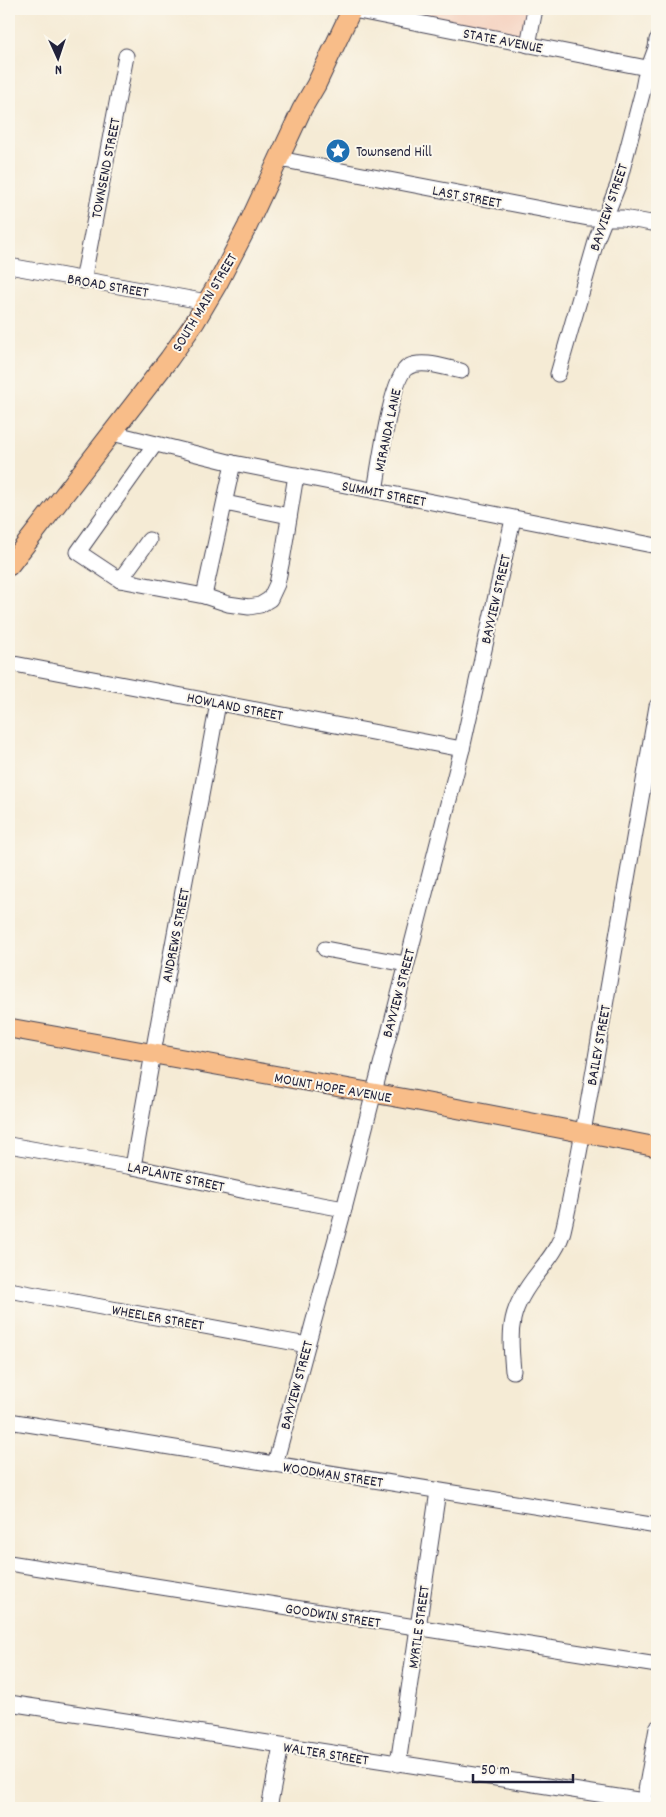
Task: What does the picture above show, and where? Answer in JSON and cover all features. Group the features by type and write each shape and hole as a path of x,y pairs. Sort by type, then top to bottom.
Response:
{"main road":[{"name":"SOUTH MAIN STREET","path":"10,562 173,353 206,302 241,239 350,9"},
{"name":"MOUNT HOPE AVENUE","path":"9,1028 657,1146"}],"street":[{"name":"STATE AVENUE","path":"350,9 653,69"},
{"path":"528,45 535,9"},
{"name":"BAYVIEW STREET","path":"558,374 597,238 618,185 645,78 653,69 657,40"},
{"name":"TOWNSEND STREET","path":"83,281 126,56"},
{"name":"LAST STREET","path":"279,159 588,218 623,218 657,224"},
{"name":"BROAD STREET","path":"9,266 206,302"},
{"name":"MIRANDA LANE","path":"375,491 393,399 402,370 412,365 422,364 461,371"},
{"name":"SUMMIT STREET","path":"112,433 233,463 657,546"},
{"path":"155,444 78,552 120,580 204,596 228,604 249,607 260,605 270,599 276,584 296,475"},
{"path":"204,596 233,463"},
{"path":"225,504 288,516"},
{"name":"BAYVIEW STREET","path":"275,1464 344,1209 372,1093 462,749 513,519"},
{"path":"120,580 149,540"},
{"name":"HOWLAND STREET","path":"9,662 462,749"},
{"name":"ANDREWS STREET","path":"133,1167 218,703"},
{"name":"BAILEY STREET","path":"513,1371 510,1340 511,1324 516,1305 530,1283 552,1256 560,1239 583,1133 657,706"},
{"path":"324,949 406,964"},
{"name":"LAPLANTE STREET","path":"9,1145 133,1167 344,1209"},
{"name":"WHEELER STREET","path":"9,1290 307,1345"},
{"name":"WOODMAN STREET","path":"9,1421 657,1526"},
{"name":"MYRTLE STREET","path":"398,1764 438,1491"},
{"name":"GOODWIN STREET","path":"9,1563 657,1665"},
{"name":"WALTER STREET","path":"9,1703 643,1804"},
{"path":"643,1804 657,1728"},
{"path":"269,1808 281,1746"}],"shaded area":[{"path":"374,9 533,9 528,38"}],"place":[{"name":"Townsend Hill","path":"338,151"}]}
